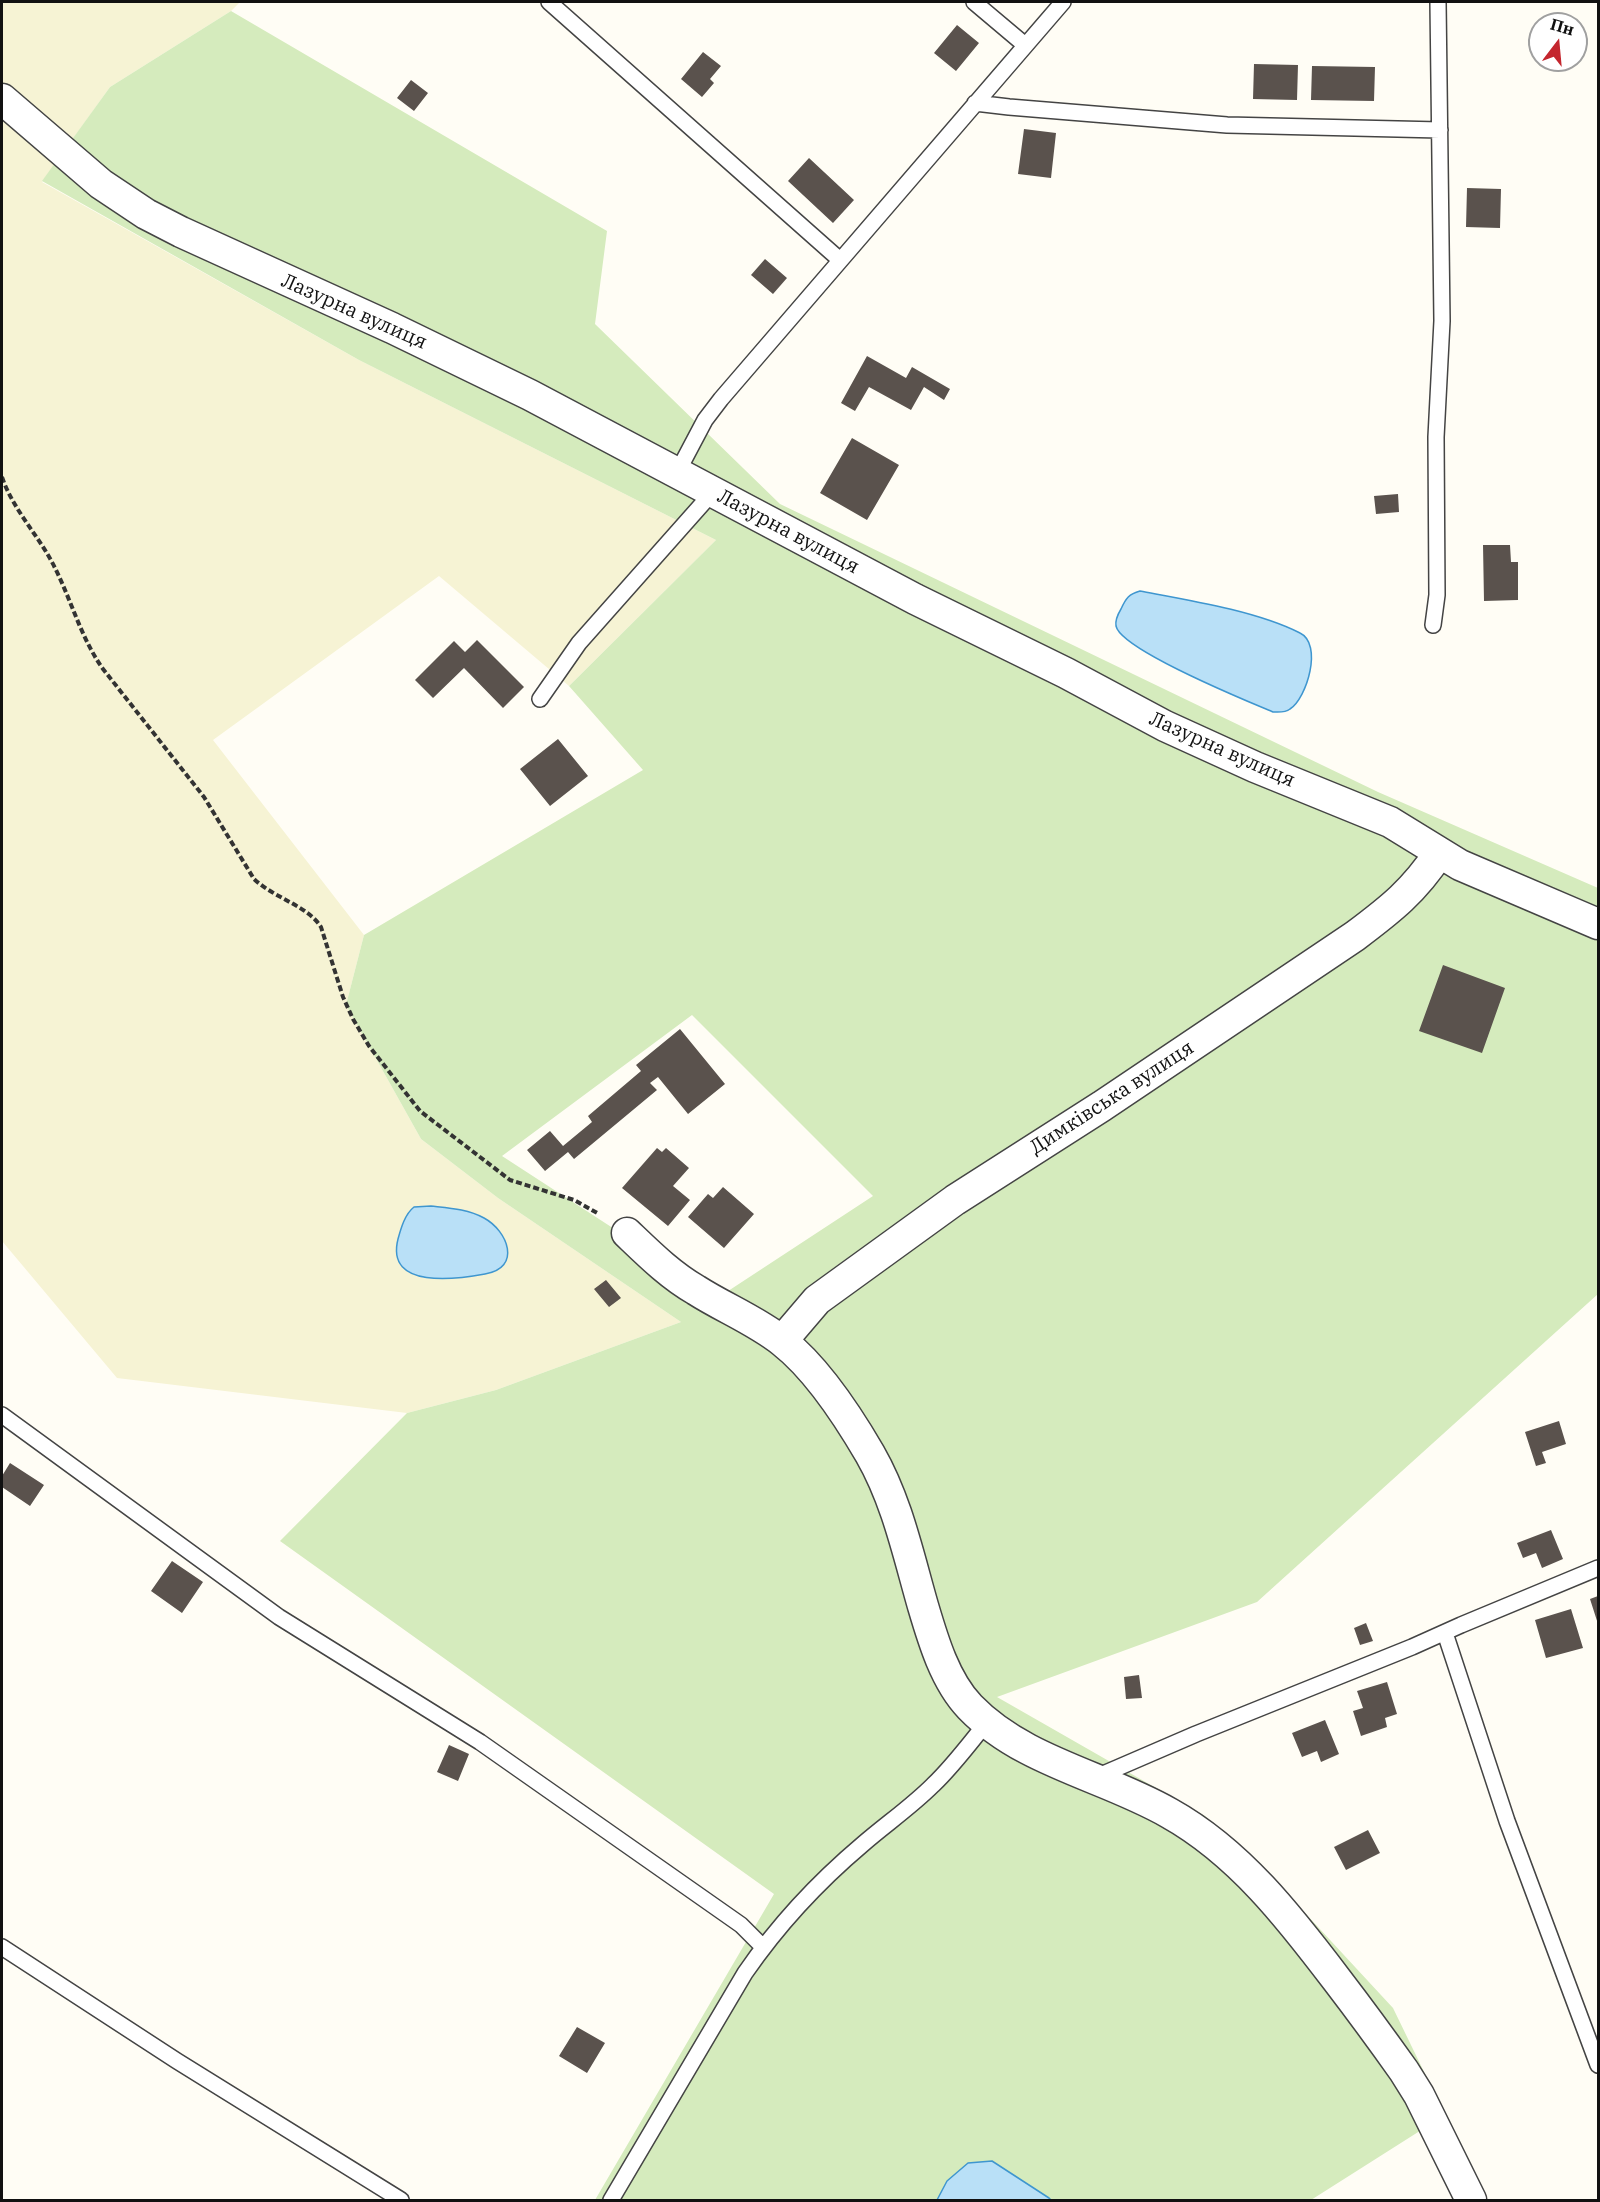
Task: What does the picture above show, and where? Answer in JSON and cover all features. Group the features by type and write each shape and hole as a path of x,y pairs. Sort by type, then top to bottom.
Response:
{"street":[{"name":"Лазурна вулиця","path":"2,99 94,179 146,214 225,254 392,328 490,376 915,599 1066,673 1165,726 1255,767 1390,822 1439,853 1482,875 1599,924"},
{"name":"Димківська вулиця","path":"782,1341 817,1300 955,1200 1102,1106 1374,922 1410,892 1422,879 1439,853"},
{"path":"627,1233 681,1281 782,1341 804,1361 852,1423 872,1457 895,1507 940,1656 952,1682 963,1698 987,1722 1022,1745 1168,1812 1229,1857 1273,1900 1316,1952 1404,2071 1419,2095 1471,2200"}],"lane":[{"path":"549,2 840,260"},
{"path":"974,2 1025,45"},
{"path":"677,473 699,430 721,399 1063,2"},
{"path":"1432,625 1437,595 1436,437 1442,321 1438,2"},
{"path":"975,103 1227,125 1440,130"},
{"path":"540,699 579,643 712,493"},
{"path":"2,1414 279,1617 480,1742 741,1925 763,1947"},
{"path":"1094,1778 1599,1568"},
{"path":"1445,1632 1507,1821 1599,2065"},
{"path":"611,2200 745,1973 763,1947 836,1868 933,1786 987,1722"},
{"path":"2,1947 177,2061 401,2200"}],"path":[{"path":"2,477 9,496 30,525 56,569 92,653 142,721 204,796 254,879 287,902 308,912 321,927 353,1019 369,1046 409,1098 435,1124 510,1180 585,1205 627,1233"}],"shaded area":[{"path":"2,2 240,2 231,11 110,87 42,182 359,360 716,540 569,686 439,576 213,740 364,935 346,1005 421,1139 498,1198 681,1322 496,1390 407,1413 117,1378 2,1241","holes":["420,1206 461,1210 424,1278 403,1268 397,1257 396,1247 406,1218"]}],"green space":[{"path":"231,11 607,231 595,324 780,504 1378,792 1598,888 1598,1294 1257,1602 997,1697 1205,1816 1293,1900 1393,2008 1445,2115 1311,2200 1051,2200 947,2181 937,2200 595,2200 774,1894 280,1541 407,1413 496,1390 681,1322 498,1198 421,1139 346,1005 364,935 643,770 569,686 716,540 359,360 42,181 110,87","holes":["692,1015 873,1196 719,1297 502,1156"]}],"water":[{"path":"1140,591 1243,612 1300,633 1307,639 1311,648 1311,659 1307,683 1296,703 1286,711 1273,712 1187,674 1139,648 1123,636 1116,626 1116,619 1126,599"},
{"path":"431,1206 472,1213 492,1224 505,1240 507,1257 504,1265 485,1274 442,1279 426,1278 402,1267 397,1255 398,1239 408,1213 414,1207"},
{"path":"992,2161 1051,2200 937,2200 947,2181 968,2163"}],"building":[{"path":"957,25 979,43 956,71 934,53"},
{"path":"703,52 721,66 710,79 714,83 702,97 681,79"},
{"path":"1254,64 1298,65 1297,100 1253,99"},
{"path":"1312,66 1375,67 1374,101 1311,100"},
{"path":"411,80 428,93 414,111 397,98"},
{"path":"1024,129 1056,133 1051,178 1018,174"},
{"path":"809,158 854,200 833,223 788,181"},
{"path":"1467,188 1501,189 1500,228 1466,227"},
{"path":"765,259 787,278 773,294 751,275"},
{"path":"867,356 906,378 912,367 950,389 944,400 924,387 911,410 869,387 855,411 841,403"},
{"path":"852,438 899,465 867,520 820,493"},
{"path":"1398,494 1399,512 1376,514 1374,496"},
{"path":"1483,545 1510,545 1511,562 1518,562 1518,600 1484,601"},
{"path":"477,640 524,687 503,708 464,668 433,698 415,680 454,641 465,652"},
{"path":"558,739 588,776 550,806 520,769"},
{"path":"1443,965 1505,988 1482,1053 1419,1031"},
{"path":"680,1029 725,1084 688,1114 658,1077 650,1083 657,1090 574,1159 568,1152 545,1171 527,1150 550,1131 563,1146 592,1122 588,1116 641,1071 636,1065"},
{"path":"657,1148 662,1152 666,1148 689,1168 673,1186 690,1200 668,1226 622,1188"},
{"path":"723,1187 754,1214 724,1248 688,1217 708,1194 713,1198"},
{"path":"606,1280 621,1298 609,1307 594,1289"},
{"path":"1559,1421 1566,1444 1542,1452 1546,1463 1536,1466 1525,1432"},
{"path":"10,1463 44,1485 30,1506 2,1487 2,1476"},
{"path":"1551,1530 1563,1559 1542,1568 1536,1553 1523,1558 1517,1543"},
{"path":"172,1561 203,1582 182,1613 151,1591"},
{"path":"1598,1596 1598,1624 1590,1599"},
{"path":"1571,1609 1583,1648 1546,1658 1535,1620"},
{"path":"1366,1623 1373,1641 1360,1645 1354,1628"},
{"path":"1139,1675 1142,1698 1126,1699 1124,1677"},
{"path":"1387,1682 1397,1714 1385,1718 1387,1727 1361,1736 1353,1711 1363,1708 1357,1691"},
{"path":"1325,1720 1339,1754 1321,1762 1317,1751 1302,1757 1292,1733"},
{"path":"449,1745 469,1754 458,1781 437,1772"},
{"path":"1368,1830 1380,1853 1346,1870 1334,1847"},
{"path":"577,2027 605,2043 587,2073 559,2056"}]}
